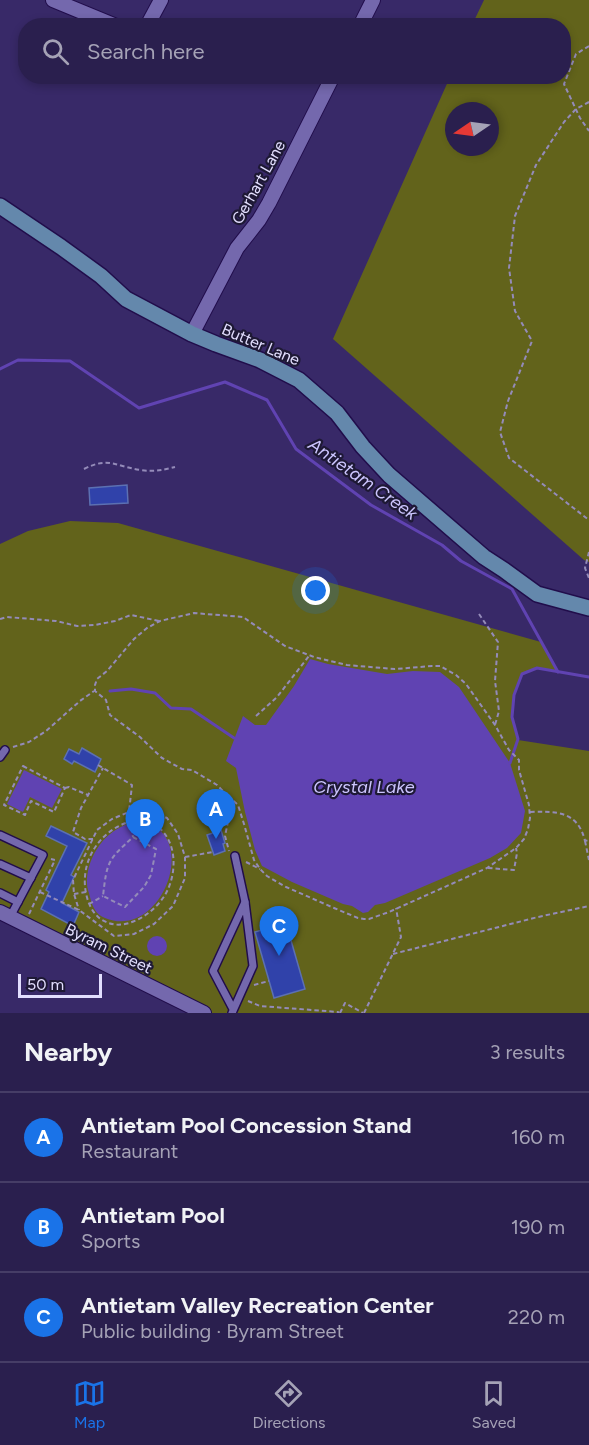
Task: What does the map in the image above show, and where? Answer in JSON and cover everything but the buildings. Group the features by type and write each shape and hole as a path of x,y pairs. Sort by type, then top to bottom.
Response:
{"street":[{"path":"53,0 97,18"},
{"path":"151,18 161,0"},
{"path":"364,18 373,0"},
{"name":"Gerhart Lane","path":"192,334 237,248 259,220 329,84"},
{"name":"Butter Lane","path":"0,206 101,276 126,299 192,334 267,363 299,380 337,413 374,460 404,489 484,557 537,594 589,608"},
{"name":"Byram Street","path":"5,915 204,1013"}],"lane":[{"path":"0,757 5,750"},
{"path":"0,835 43,855 18,902 5,915"},
{"path":"232,1011 253,966 245,902 235,856"},
{"path":"0,864 31,878"},
{"path":"0,893 18,902"},
{"path":"232,1011 213,971 245,902"}],"path":[{"path":"571,66 576,54 589,46"},
{"path":"564,84 589,131"},
{"path":"589,102 576,109 564,122 536,165 515,216 509,268 515,311 532,341 508,401 500,432 509,458 589,520"},
{"path":"84,469 96,463 116,463 140,470 160,471 175,467"},
{"path":"589,552 585,568 589,578"},
{"path":"194,613 243,616 285,646 309,656 347,665 375,668 440,666 456,675 466,684 495,725 509,750 519,760 519,770 530,812 524,839 516,848 487,868 369,919 358,918 286,887 267,876 254,860 238,806 217,785 192,770 182,769 162,758 140,737 110,715 106,700 95,691 94,685 134,639 147,628 160,621 194,613"},
{"path":"479,614 498,642 495,681 499,711 495,725"},
{"path":"0,619 7,617 56,621 77,626 115,621 131,615 160,621"},
{"path":"256,716 278,697 309,656"},
{"path":"5,750 38,737 95,691"},
{"path":"98,765 132,785 129,812 134,837"},
{"path":"65,788 54,812 31,801 25,815 4,805 23,766 65,788 69,787 88,795"},
{"path":"93,839 85,839 73,832 81,808 103,768"},
{"path":"228,796 230,812 225,846 230,854 260,869"},
{"path":"40,892 78,910 114,936 134,934 154,924 173,906 185,879 185,857 178,834 167,818 145,809 129,812 112,819 98,831 73,880 78,910"},
{"path":"530,812 553,812 568,816 582,831 589,860"},
{"path":"131,821 153,823 169,838 174,863 173,872 164,896 156,907 139,919 117,925 103,921 96,916 89,904 86,892 86,866 97,843 104,836 131,821"},
{"path":"103,896 125,907 144,887 151,875 156,849 134,837"},
{"path":"103,896 106,868 113,855 134,837"},
{"path":"585,841 589,840"},
{"path":"487,868 514,870 516,848"},
{"path":"185,857 213,852"},
{"path":"24,924 54,860 43,855"},
{"path":"84,856 89,859"},
{"path":"74,894 86,892"},
{"path":"89,904 103,896"},
{"path":"393,954 589,906"},
{"path":"239,996 260,1006 340,1013 345,1003 363,1013 401,937 396,908"},
{"path":"92,920 96,916"}],"shaded area":[{"path":"484,0 589,0 589,562 333,339 447,84 571,84 571,18 475,18"},
{"path":"70,521 118,523 541,642 558,672 537,668 522,674 514,695 512,717 518,740 589,751 589,1013 204,1013 0,912 0,544 28,531"}],"water":[{"name":"Crystal Lake","path":"310,659 387,674 413,671 440,672 459,687 510,763 525,811 521,833 507,848 490,858 385,903 375,905 368,912 363,913 352,906 292,882 262,866 255,850 236,768 226,761 243,716 255,725 266,725"},
{"path":"24,770 62,789 52,808 30,797 23,812 7,804"},
{"path":"138,822 152,825 165,836 171,852 171,870 165,888 155,904 141,916 124,921 102,917 93,907 91,900 87,884 89,866 97,849 109,835 125,825"},
{"path":"157,936 164,939 167,946 164,953 157,956 150,953 147,946 150,939"}],"waterway":[{"name":"Antietam Creek","path":"0,369 18,360 70,361 139,408 225,382 267,400 296,449 371,505 442,545 461,561 512,589 558,672"},
{"path":"510,763 518,739 512,717 514,695 522,674 537,668 589,677"},
{"path":"110,691 131,689 155,693 171,708 191,709 234,738"}],"place":[{"name":"Antietam Pool Concession Stand","path":"216,839"},
{"name":"Antietam Pool","path":"145,849"},
{"name":"Antietam Valley Recreation Center","path":"279,956"}]}
